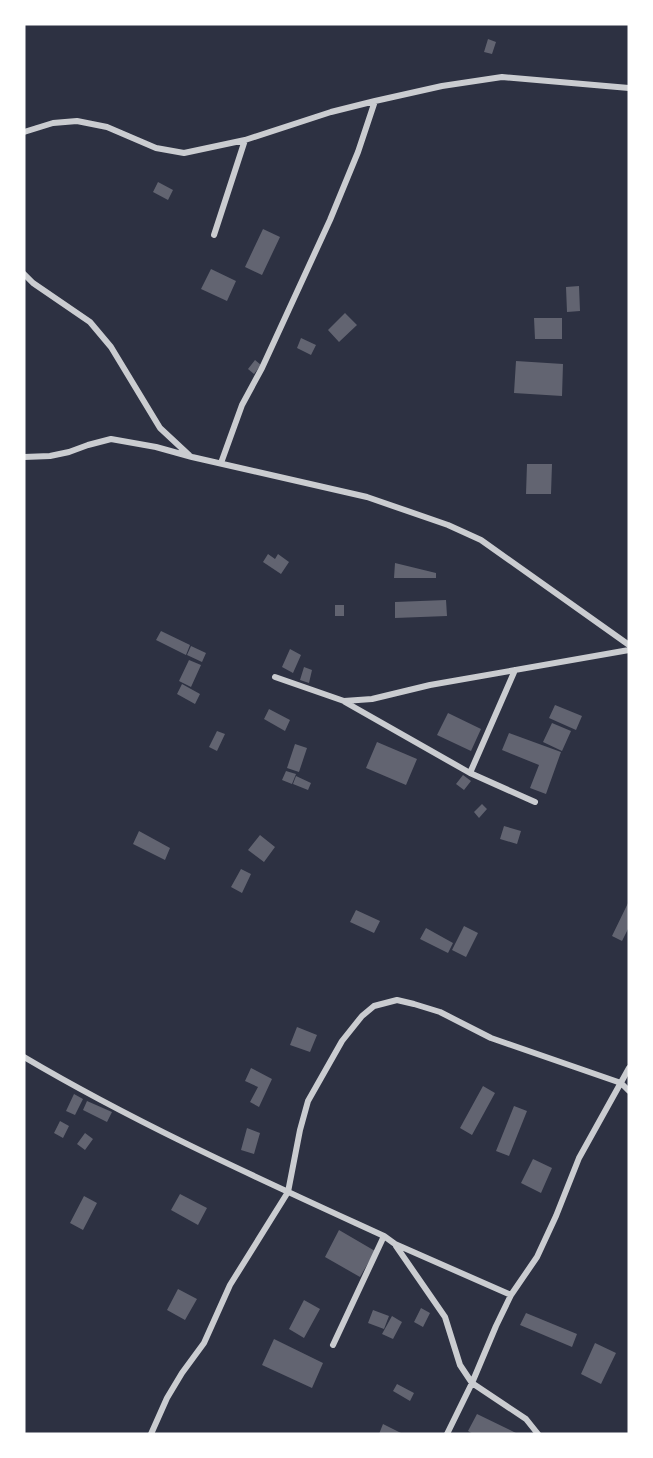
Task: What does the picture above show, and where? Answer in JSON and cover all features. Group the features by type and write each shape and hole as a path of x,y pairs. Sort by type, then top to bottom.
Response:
{"street":[{"path":"24,132 53,123 77,121 107,127 156,148 184,153 245,140 331,112 375,101 442,86 502,77 629,88"},
{"path":"221,463 242,405 262,368 330,220 358,152 375,101"},
{"path":"214,235 245,140"},
{"path":"24,274 33,283 90,322 111,347 160,428 192,457"},
{"path":"24,457 69,453 111,439 156,447 367,497 448,525 481,540 629,645"},
{"path":"344,701 372,699 430,685 629,650"},
{"path":"470,773 515,670"},
{"path":"275,677 344,701 470,773 536,802"},
{"path":"151,1434 167,1398 204,1343 230,1285 288,1192 308,1101 342,1041 362,1016 374,1006 397,1000 441,1012 491,1038 621,1083 629,1091"},
{"path":"24,1057 71,1085 163,1133 384,1236 395,1244 511,1295"},
{"path":"447,1434 511,1295 537,1257 579,1158 629,1068"},
{"path":"333,1345 384,1236"},
{"path":"395,1244 446,1317 460,1365 472,1383 526,1419 538,1434"}],"building":[{"path":"488,39 496,42 492,54 484,52"},
{"path":"158,182 173,190 168,200 153,192"},
{"path":"263,229 280,237 262,275 245,267"},
{"path":"211,269 236,281 227,301 201,289"},
{"path":"579,286 580,311 567,312 566,287"},
{"path":"345,313 357,325 339,342 328,330"},
{"path":"534,318 562,318 562,339 535,339"},
{"path":"301,338 316,345 311,355 297,348"},
{"path":"255,360 261,365 254,374 248,369"},
{"path":"516,361 563,364 562,396 514,393"},
{"path":"527,464 552,464 551,494 526,494"},
{"path":"268,554 275,559 278,554 289,562 281,574 263,562"},
{"path":"395,563 436,573 436,578 394,578"},
{"path":"446,600 447,616 395,618 395,602"},
{"path":"335,605 344,605 344,616 335,616"},
{"path":"161,631 190,645 186,655 156,640"},
{"path":"191,646 206,653 202,662 187,655"},
{"path":"290,649 301,655 293,673 282,667"},
{"path":"189,660 201,665 191,687 179,681"},
{"path":"304,667 312,670 309,683 300,680"},
{"path":"182,684 200,694 195,704 177,694"},
{"path":"555,705 582,716 576,730 549,718"},
{"path":"269,709 290,720 285,731 264,719"},
{"path":"448,713 481,729 471,751 437,735"},
{"path":"552,723 571,731 562,751 543,742"},
{"path":"217,731 225,734 217,751 209,747"},
{"path":"509,733 561,752 546,794 530,788 539,765 502,750"},
{"path":"377,742 417,759 406,785 366,768"},
{"path":"295,744 307,748 299,772 287,768"},
{"path":"286,771 296,774 292,784 282,780"},
{"path":"463,775 471,781 464,790 456,784"},
{"path":"296,776 311,783 308,790 293,784"},
{"path":"482,804 487,809 479,818 474,812"},
{"path":"504,826 521,831 517,844 500,839"},
{"path":"139,831 170,848 165,860 133,844"},
{"path":"260,835 275,847 264,862 248,850"},
{"path":"241,869 251,874 242,893 231,887"},
{"path":"629,901 629,927 622,941 612,936"},
{"path":"356,910 380,921 374,933 350,922"},
{"path":"464,926 478,933 466,957 452,950"},
{"path":"426,928 453,943 448,953 420,939"},
{"path":"297,1027 317,1035 310,1052 290,1045"},
{"path":"251,1068 272,1079 259,1107 250,1102 258,1087 245,1081"},
{"path":"483,1086 495,1093 472,1135 460,1128"},
{"path":"74,1094 83,1099 75,1115 66,1111"},
{"path":"87,1101 112,1112 107,1122 83,1110"},
{"path":"514,1106 527,1111 509,1156 496,1151"},
{"path":"60,1121 69,1126 63,1138 54,1133"},
{"path":"247,1128 260,1133 254,1154 241,1150"},
{"path":"85,1133 93,1139 85,1150 77,1144"},
{"path":"533,1159 552,1168 541,1193 521,1183"},
{"path":"180,1194 207,1208 198,1225 171,1210"},
{"path":"84,1196 97,1203 83,1230 70,1223"},
{"path":"339,1230 375,1251 360,1277 325,1257"},
{"path":"178,1289 197,1299 185,1320 167,1310"},
{"path":"304,1300 320,1309 304,1338 289,1329"},
{"path":"421,1308 430,1313 423,1327 414,1322"},
{"path":"373,1310 389,1316 384,1329 368,1323"},
{"path":"526,1313 577,1334 572,1347 520,1325"},
{"path":"392,1316 402,1322 393,1339 382,1334"},
{"path":"274,1339 323,1363 312,1388 262,1365"},
{"path":"595,1343 616,1353 601,1384 581,1374"},
{"path":"397,1384 414,1393 410,1401 393,1391"},
{"path":"477,1414 518,1434 473,1434 468,1431"},
{"path":"383,1424 403,1434 379,1434"}]}
